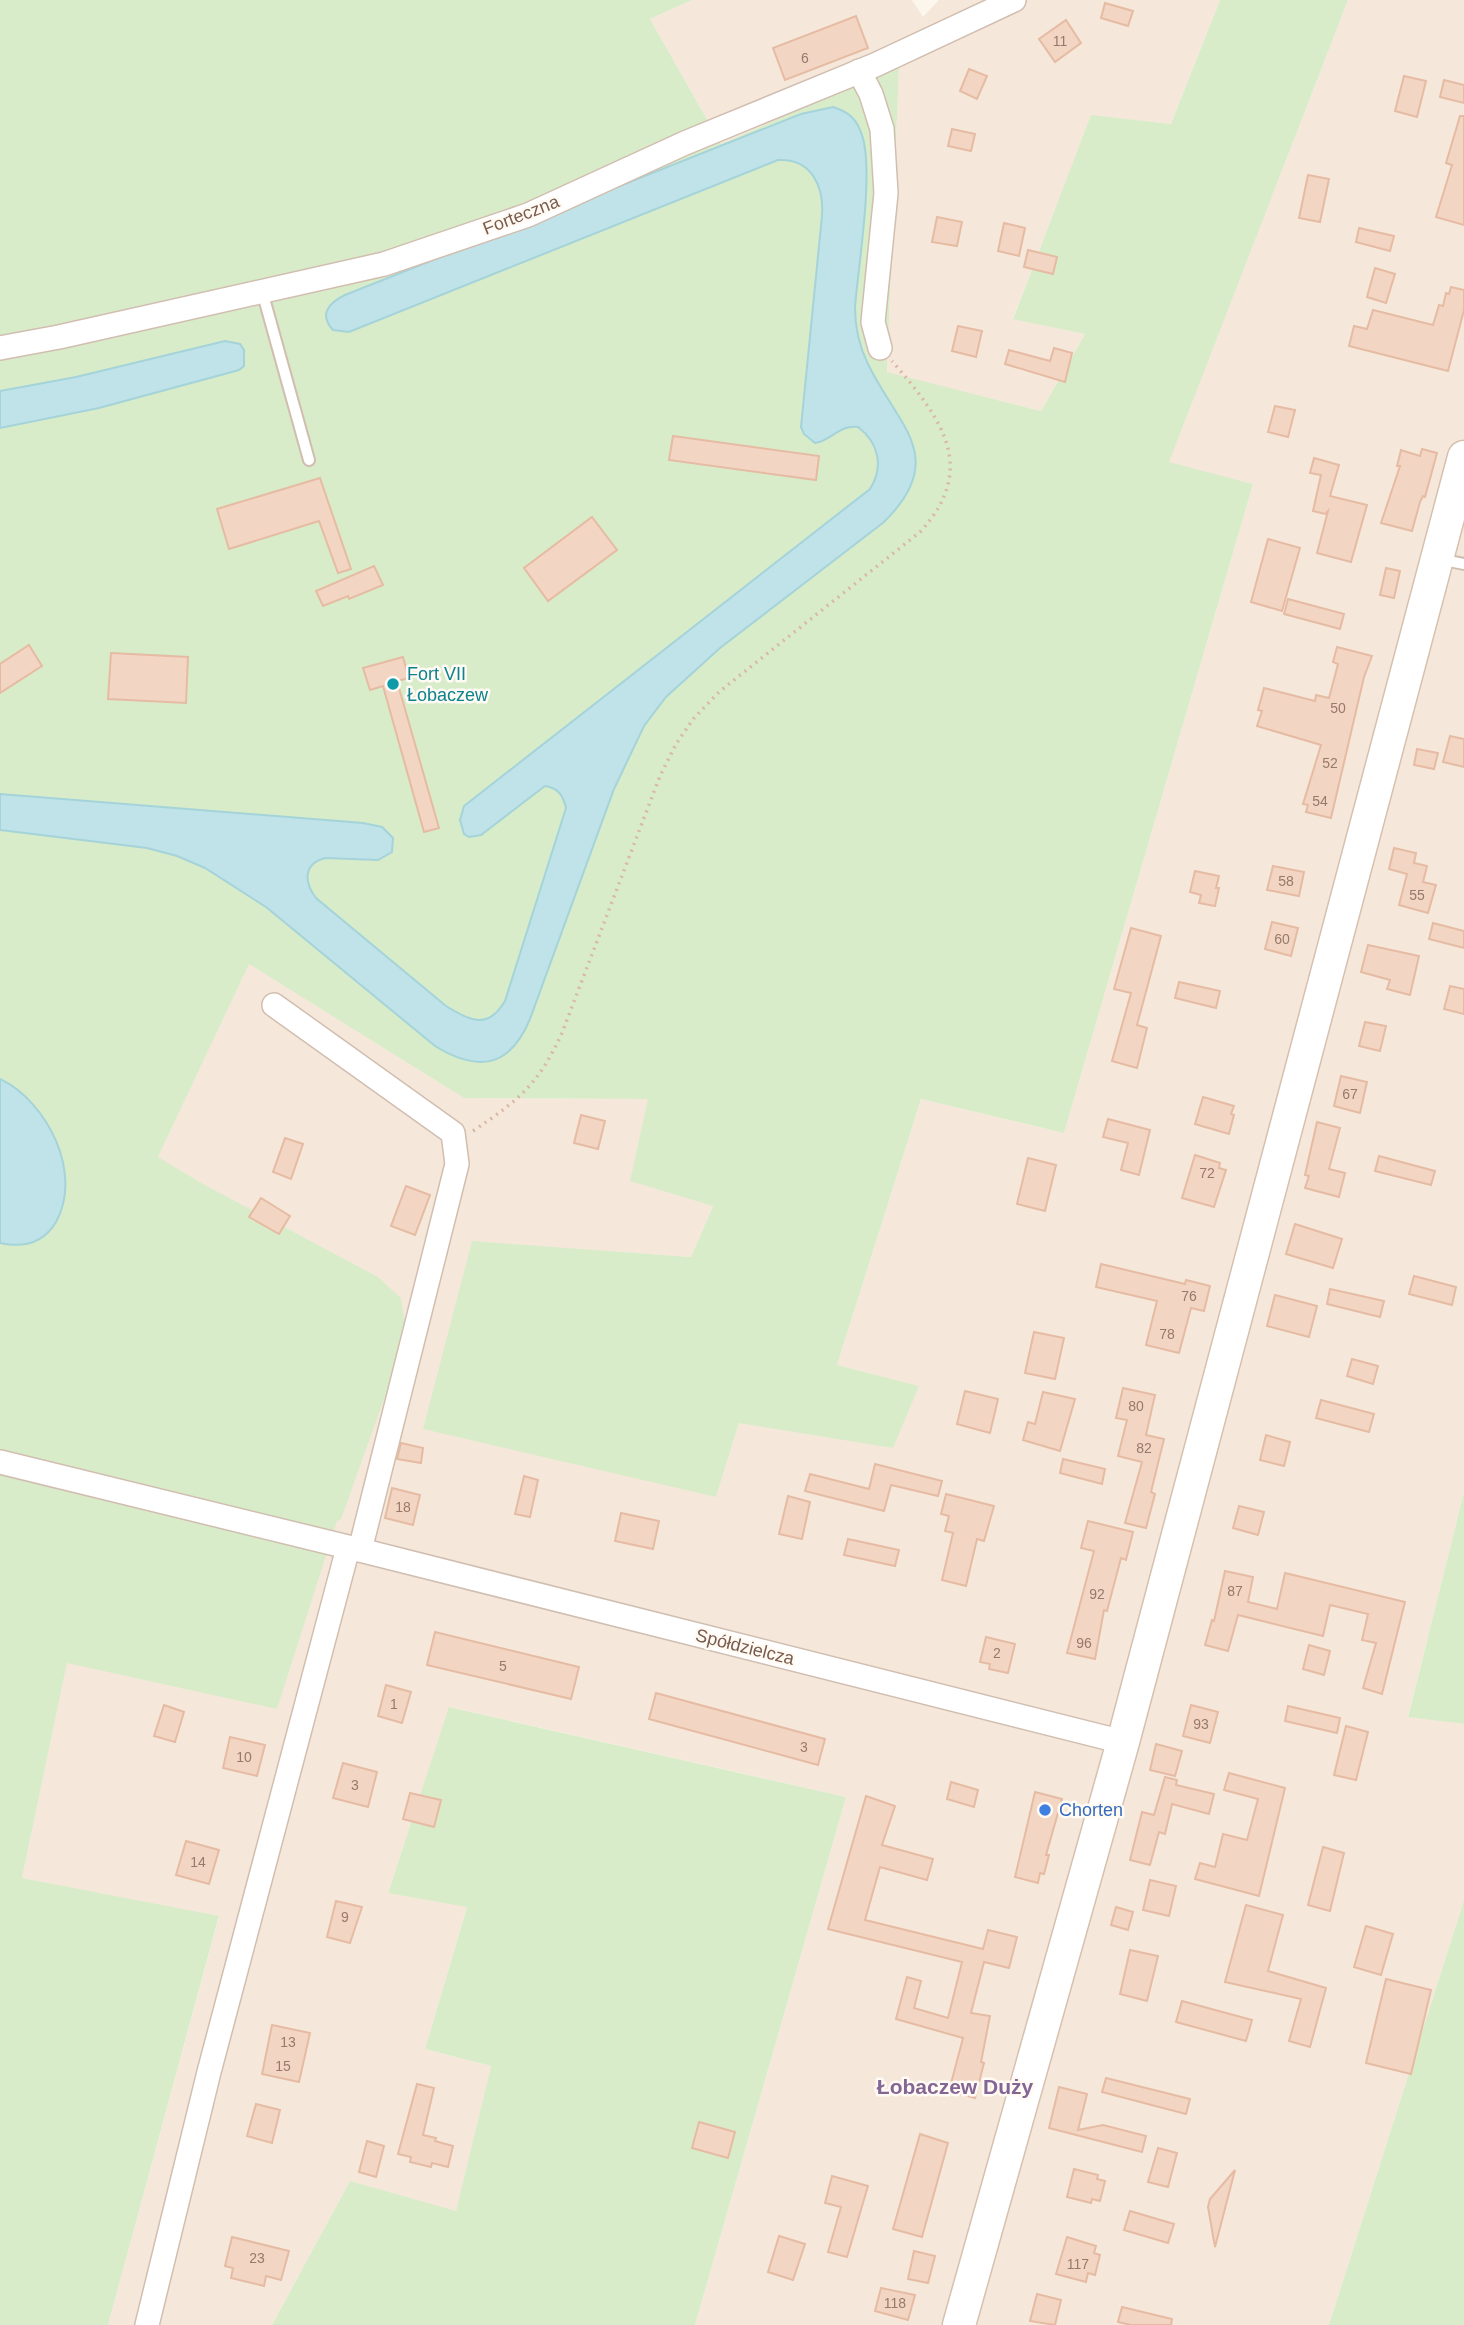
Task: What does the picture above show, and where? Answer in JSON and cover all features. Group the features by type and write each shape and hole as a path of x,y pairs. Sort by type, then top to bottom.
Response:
{"main road":[{"path":"959,2325 1451,561 1464,457"}],"street":[{"name":"Forteczna","path":"0,348 384,264 528,215 685,143 859,71 1014,0"},
{"path":"859,71 871,94 882,130 886,193 873,322 880,348"},
{"path":"147,2325 213,2059 358,1550 457,1164 453,1133 274,1005"},
{"name":"Spółdzielcza","path":"0,1462 1123,1742"}],"lane":[{"path":"262,291 309,460"}],"path":[{"path":"454,1144 511,1105 548,1064 660,776 676,744 694,718 748,668 920,532 934,517 945,498 951,480 944,435 933,413 915,388 880,348"}],"shaded area":[{"path":"692,0 912,0 923,17 939,0 1220,0 1171,124 1091,116 1013,318 1085,334 1041,411 887,373 899,66 721,144 650,19"},
{"path":"1348,0 1464,0 1464,1492 1408,1716 1464,1724 1464,1900 1329,2325 695,2325 846,1797 450,1707 388,1892 467,1906 425,2049 491,2066 456,2212 350,2181 272,2325 108,2325 219,1917 22,1878 67,1662 141,1193 249,963 464,1098 648,1099 713,1206 691,1257 472,1242 716,1497 739,1423 918,1386 837,1365 921,1099 1064,1133 1253,484 1168,463"}],"green space":[{"path":"0,0 692,0 650,19 721,144 899,66 887,372 1041,411 1085,334 1013,319 1091,115 1171,124 1220,0 1348,0 1169,462 1253,484 1064,1133 921,1099 837,1365 919,1386 893,1448 739,1423 716,1497 423,1429 472,1241 691,1257 713,1206 630,1181 648,1099 464,1098 249,964 158,1157 203,1184 378,1277 401,1298 407,1335 341,1519 337,1521 277,1709 67,1663 22,1878 219,1916 108,2325 0,2325"},
{"path":"1464,1492 1464,1724 1408,1717"},
{"path":"449,1707 846,1797 695,2325 272,2325 350,2181 456,2211 491,2066 425,2049 467,1907 388,1893"},
{"path":"1464,1900 1464,2325 1329,2325"}],"water":[{"path":"833,107 856,121 865,145 866,190 855,307 858,336 868,364 912,442 916,460 913,478 903,499 884,522 720,648 666,697 644,726 614,789 530,1019 522,1035 503,1056 479,1062 451,1055 435,1046 266,907 205,868 177,856 147,848 0,830 0,794 363,823 382,827 393,838 392,852 378,860 325,858 318,861 309,869 308,874 312,892 446,1006 463,1016 478,1020 492,1016 499,1010 505,1001 566,808 560,793 545,786 481,835 469,837 464,834 460,820 464,806 870,489 874,481 878,464 875,448 858,427 846,428 815,443 804,434 801,427 822,216 821,195 814,176 807,169 800,164 778,160 349,332 333,330 327,319 327,310 345,295 801,114"},
{"path":"225,341 240,344 244,350 244,366 239,370 99,408 0,428 0,391 76,377"},
{"path":"0,1079 33,1104 56,1141 63,1162 63,1203 56,1222 45,1235 32,1243 0,1243"}],"building":[{"path":"1105,3 1133,11 1128,26 1101,18"},
{"path":"856,16 868,48 785,80 773,48"},
{"path":"1066,20 1081,43 1055,62 1039,39"},
{"path":"969,69 987,76 977,99 960,91"},
{"path":"1404,76 1426,81 1417,117 1395,111"},
{"path":"1444,80 1464,85 1464,103 1440,97"},
{"path":"1460,116 1464,116 1464,225 1436,217 1452,165 1446,163"},
{"path":"952,129 975,134 971,151 948,146"},
{"path":"1308,175 1329,179 1320,222 1299,218"},
{"path":"937,217 962,222 957,246 932,242"},
{"path":"1004,223 1025,228 1019,256 998,251"},
{"path":"1359,228 1394,236 1390,251 1356,242"},
{"path":"1028,250 1057,257 1053,274 1024,267"},
{"path":"1375,268 1395,274 1386,303 1367,297"},
{"path":"1451,287 1464,290 1464,310 1448,371 1349,346 1354,326 1367,329 1373,310 1433,325 1439,305 1443,306 1446,293 1449,294"},
{"path":"958,326 982,331 976,357 952,351"},
{"path":"1054,348 1072,353 1065,382 1005,364 1009,350 1050,361"},
{"path":"1275,406 1295,410 1288,437 1268,432"},
{"path":"673,436 819,456 816,480 669,460"},
{"path":"1422,449 1437,453 1412,531 1381,523 1400,466 1397,466 1401,450 1420,456"},
{"path":"1314,458 1339,465 1330,496 1367,505 1351,562 1317,553 1328,511 1325,514 1313,511 1321,475 1310,473"},
{"path":"320,478 351,569 338,573 319,521 229,549 217,509"},
{"path":"592,517 617,550 548,601 524,568"},
{"path":"1268,539 1300,548 1282,611 1251,602"},
{"path":"374,566 383,585 323,606 316,591"},
{"path":"1386,568 1400,571 1394,598 1380,595"},
{"path":"1288,599 1344,614 1340,629 1284,614"},
{"path":"29,645 42,666 0,693 0,664"},
{"path":"1337,647 1372,656 1364,677 1331,818 1306,812 1308,805 1303,804 1321,745 1257,726 1262,711 1258,710 1264,688 1315,701 1316,695 1329,698 1338,664 1333,662"},
{"path":"111,653 188,657 186,703 108,699"},
{"path":"403,657 409,678 397,681 439,828 424,832 383,686 370,690 363,668"},
{"path":"1450,736 1464,739 1464,767 1443,762"},
{"path":"1417,749 1438,753 1434,769 1414,765"},
{"path":"1394,848 1416,853 1414,863 1427,866 1423,882 1436,885 1428,913 1399,905 1407,874 1389,869"},
{"path":"1273,866 1304,872 1299,896 1267,890"},
{"path":"1195,871 1219,876 1215,906 1199,903 1201,895 1190,892"},
{"path":"1272,922 1298,928 1291,956 1265,949"},
{"path":"1433,923 1464,931 1464,948 1429,939"},
{"path":"1131,928 1161,936 1137,1025 1147,1028 1137,1068 1112,1061 1131,993 1114,989"},
{"path":"1368,945 1419,956 1410,995 1387,989 1390,980 1361,972"},
{"path":"1179,982 1220,991 1216,1008 1175,998"},
{"path":"1450,986 1464,989 1464,1014 1444,1009"},
{"path":"1365,1022 1386,1026 1380,1051 1359,1046"},
{"path":"1341,1076 1367,1082 1360,1113 1334,1106"},
{"path":"1203,1097 1234,1106 1229,1134 1195,1124"},
{"path":"581,1115 605,1121 598,1149 574,1143"},
{"path":"1108,1119 1150,1130 1139,1175 1121,1170 1128,1143 1103,1137"},
{"path":"1317,1122 1340,1128 1329,1169 1345,1173 1339,1197 1305,1188 1309,1176 1305,1175"},
{"path":"285,1138 303,1144 291,1179 273,1172"},
{"path":"1195,1155 1220,1163 1219,1168 1226,1170 1214,1207 1182,1198"},
{"path":"1379,1156 1435,1171 1431,1185 1375,1171"},
{"path":"1028,1158 1056,1165 1045,1211 1017,1204"},
{"path":"406,1186 430,1195 415,1235 391,1226"},
{"path":"261,1198 290,1216 279,1234 249,1217"},
{"path":"1295,1224 1342,1239 1333,1268 1286,1254"},
{"path":"1101,1264 1185,1284 1186,1280 1210,1286 1204,1311 1191,1308 1179,1353 1146,1345 1157,1301 1096,1287"},
{"path":"1414,1276 1456,1287 1452,1305 1409,1294"},
{"path":"1330,1289 1384,1301 1380,1317 1327,1304"},
{"path":"1275,1295 1317,1306 1309,1337 1267,1326"},
{"path":"1034,1332 1064,1338 1055,1379 1025,1373"},
{"path":"1352,1359 1378,1366 1373,1384 1347,1376"},
{"path":"1123,1388 1155,1395 1146,1435 1164,1439 1151,1492 1155,1494 1146,1528 1125,1523 1142,1462 1118,1456 1127,1420 1116,1418"},
{"path":"965,1391 998,1399 990,1433 957,1424"},
{"path":"1043,1392 1075,1399 1060,1451 1023,1440 1028,1422 1035,1424"},
{"path":"1321,1400 1374,1414 1369,1432 1316,1418"},
{"path":"1266,1435 1290,1442 1284,1466 1260,1460"},
{"path":"401,1443 423,1448 421,1463 397,1459"},
{"path":"1063,1459 1105,1469 1102,1484 1060,1473"},
{"path":"875,1464 942,1481 938,1496 891,1485 884,1511 805,1491 810,1474 869,1489"},
{"path":"524,1476 538,1480 530,1517 515,1514"},
{"path":"392,1488 420,1495 413,1525 385,1518"},
{"path":"946,1494 994,1506 984,1541 977,1539 966,1586 942,1580 953,1533 945,1531 949,1516 941,1514"},
{"path":"788,1496 810,1502 802,1539 779,1534"},
{"path":"1239,1506 1264,1512 1258,1535 1233,1528"},
{"path":"621,1513 659,1521 653,1549 615,1541"},
{"path":"1088,1521 1133,1532 1126,1560 1121,1558 1107,1611 1104,1610 1095,1659 1067,1653 1094,1551 1081,1548"},
{"path":"848,1539 899,1550 895,1566 844,1555"},
{"path":"1225,1571 1253,1577 1248,1602 1277,1609 1285,1573 1405,1602 1382,1694 1363,1688 1376,1643 1362,1640 1368,1614 1330,1605 1323,1636 1238,1615 1228,1651 1205,1645 1212,1620 1214,1621"},
{"path":"435,1632 579,1667 571,1699 427,1665"},
{"path":"986,1637 1015,1644 1008,1673 989,1669 990,1664 980,1662"},
{"path":"1309,1645 1330,1651 1324,1675 1303,1669"},
{"path":"386,1685 411,1692 402,1723 378,1716"},
{"path":"656,1693 825,1739 818,1765 649,1719"},
{"path":"164,1705 184,1712 175,1742 154,1736"},
{"path":"1191,1705 1218,1712 1210,1743 1183,1736"},
{"path":"1288,1706 1340,1718 1337,1733 1285,1721"},
{"path":"1346,1726 1368,1732 1356,1780 1334,1775"},
{"path":"230,1737 265,1745 257,1776 223,1768"},
{"path":"1156,1744 1182,1751 1175,1776 1150,1770"},
{"path":"343,1763 377,1772 368,1807 333,1798"},
{"path":"1229,1773 1285,1788 1259,1896 1195,1879 1200,1863 1215,1867 1223,1834 1247,1840 1258,1799 1224,1790"},
{"path":"1165,1777 1177,1780 1176,1785 1214,1794 1209,1814 1172,1804 1165,1834 1159,1832 1150,1865 1130,1860 1142,1812 1154,1815"},
{"path":"951,1782 978,1790 974,1807 947,1799"},
{"path":"1035,1792 1062,1799 1046,1855 1049,1855 1044,1874 1040,1873 1038,1883 1015,1877"},
{"path":"410,1793 441,1800 434,1827 403,1819"},
{"path":"866,1796 895,1806 882,1845 933,1859 927,1880 880,1867 865,1920 983,1949 988,1930 1017,1937 1009,1968 984,1962 971,2013 990,2016 981,2062 984,2063 975,2098 949,2091 963,2038 896,2019 907,1977 921,1981 914,2008 948,2018 962,1962 828,1929"},
{"path":"186,1841 219,1850 209,1884 176,1875"},
{"path":"1323,1847 1344,1853 1330,1911 1308,1905"},
{"path":"1150,1880 1176,1886 1169,1916 1143,1910"},
{"path":"336,1901 362,1907 350,1943 327,1937"},
{"path":"1246,1905 1283,1915 1268,1971 1326,1988 1310,2047 1289,2041 1301,1999 1225,1982"},
{"path":"1116,1907 1133,1912 1128,1930 1111,1925"},
{"path":"1366,1926 1393,1934 1381,1975 1354,1967"},
{"path":"1130,1950 1158,1956 1147,2001 1120,1994"},
{"path":"1386,1979 1431,1990 1411,2074 1366,2063"},
{"path":"1182,2001 1252,2020 1246,2041 1176,2022"},
{"path":"272,2025 310,2033 299,2082 262,2074"},
{"path":"1106,2078 1190,2099 1186,2114 1102,2092"},
{"path":"417,2084 434,2088 423,2135 453,2146 448,2167 432,2163 431,2167 410,2162 411,2157 398,2154"},
{"path":"1059,2087 1087,2094 1078,2130 1103,2125 1146,2136 1142,2152 1049,2128"},
{"path":"256,2104 280,2110 272,2143 247,2136"},
{"path":"699,2122 735,2132 728,2158 692,2148"},
{"path":"920,2134 948,2143 922,2237 893,2229"},
{"path":"367,2141 384,2146 376,2177 359,2172"},
{"path":"1158,2148 1177,2153 1168,2187 1148,2182"},
{"path":"1074,2169 1098,2175 1097,2179 1105,2181 1100,2201 1092,2199 1091,2203 1067,2197"},
{"path":"1235,2170 1215,2247 1208,2207 1210,2199"},
{"path":"832,2176 868,2186 847,2257 828,2252 841,2207 825,2203"},
{"path":"1130,2211 1174,2224 1168,2243 1124,2230"},
{"path":"779,2236 805,2244 793,2280 768,2272"},
{"path":"232,2237 289,2251 281,2280 266,2276 264,2286 231,2278 233,2268 225,2266"},
{"path":"1067,2237 1096,2246 1094,2253 1100,2255 1095,2275 1088,2273 1086,2282 1056,2274"},
{"path":"914,2251 935,2256 928,2283 908,2279"},
{"path":"881,2288 915,2295 908,2320 875,2311"},
{"path":"1037,2294 1061,2300 1055,2325 1030,2321"},
{"path":"1122,2307 1172,2319 1171,2325 1131,2325 1118,2322"}],"place":[{"name":"Fort VII Łobaczew","path":"393,684"},
{"name":"Chorten","path":"1045,1810"}],"district":[{"name":"Łobaczew Duży","path":"955,2087"}]}
